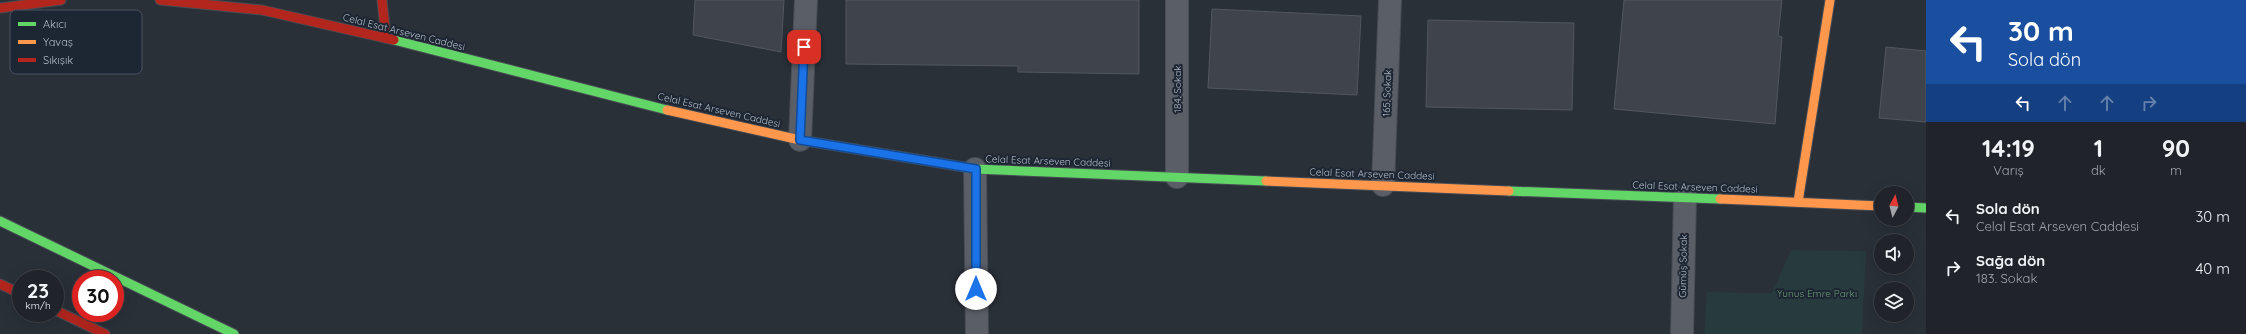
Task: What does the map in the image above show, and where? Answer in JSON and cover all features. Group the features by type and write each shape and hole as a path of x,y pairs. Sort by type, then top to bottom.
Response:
{"main road":[{"path":"0,8 61,0"},
{"name":"Celal Esat Arseven Caddesi","path":"160,0 262,10 386,38 616,98 800,140 976,169 1874,206"},
{"path":"382,0 386,38"},
{"path":"1798,202 1830,0"},
{"path":"1914,207 1926,208"},
{"path":"0,221 234,334"},
{"path":"0,284 12,290"},
{"path":"64,314 105,334"}],"street":[{"path":"800,140 806,0"},
{"name":"184. Sokak","path":"1177,0 1177,177"},
{"name":"165. Sokak","path":"1383,185 1390,0"},
{"path":"976,169 977,334"},
{"name":"Gümüş Sokak","path":"1682,334 1685,198"}],"green space":[{"name":"Yunus Emre Parkı","path":"1791,250 1866,251 1862,334 1704,334 1707,292 1772,293"}],"building":[{"path":"695,0 784,0 781,52 693,35"},
{"path":"846,0 1139,0 1139,74 1018,72 1018,66 846,64"},
{"path":"1624,0 1782,0 1778,36 1782,37 1775,124 1614,109"},
{"path":"1212,9 1361,16 1357,95 1208,88"},
{"path":"1428,20 1574,23 1572,110 1426,107"},
{"path":"1886,47 1926,51 1926,122 1879,118"}],"traffic: fast":[{"path":"394,40 667,110"},
{"path":"934,162 975,169 1266,181"},
{"path":"1509,191 1720,199"},
{"path":"1914,207 1926,208"},
{"path":"0,221 234,334"}],"traffic: slow":[{"path":"1798,202 1830,0"},
{"path":"667,110 800,140 934,162"},
{"path":"1266,181 1509,191"},
{"path":"1720,199 1874,206"}],"traffic: jam":[{"path":"0,8 61,0"},
{"path":"160,0 262,10 394,40"},
{"path":"382,0 386,38"},
{"path":"0,284 12,290"},
{"path":"64,314 105,334"}],"route":[{"path":"804,47 800,140 976,169 976,289"}]}
